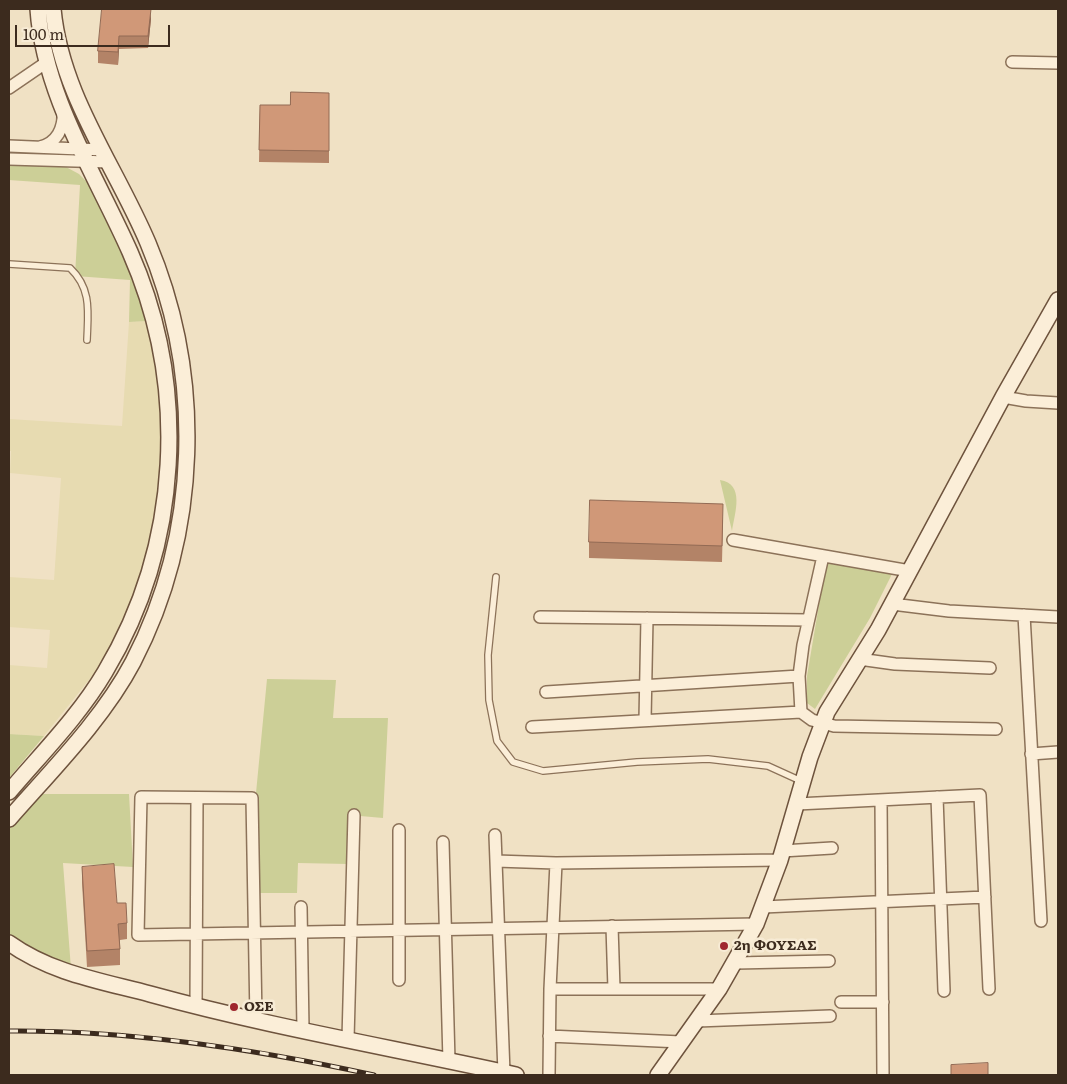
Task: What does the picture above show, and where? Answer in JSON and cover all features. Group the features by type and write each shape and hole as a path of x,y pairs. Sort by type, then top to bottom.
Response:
{"street":[{"path":"9,792 84,705 106,671 144,588 163,521 169,441 169,405 159,336 142,280 63,110 47,62 38,9"},
{"path":"9,819 71,748 117,687 132,663 161,595 184,503 187,419 184,381 171,306 147,241 106,156 79,106 68,78 59,46 53,9"},
{"path":"9,88 47,62"},
{"path":"1012,62 1058,63"},
{"path":"38,148 46,146 58,135 64,120 63,110"},
{"path":"9,146 38,148 85,156"},
{"path":"9,159 106,156"},
{"path":"658,1075 720,989 736,963 763,907 822,724 892,604 1003,396 1058,300"},
{"path":"1003,396 1026,401 1058,403"},
{"path":"732,540 910,571"},
{"path":"801,712 799,676 808,620 823,556"},
{"path":"892,604 941,611 1058,617"},
{"path":"1024,615 1042,921"},
{"path":"540,617 808,620"},
{"path":"645,720 647,618"},
{"path":"860,659 895,664 990,668"},
{"path":"546,692 799,676"},
{"path":"532,727 801,712 822,724 996,729"},
{"path":"1031,754 1058,752"},
{"path":"797,804 980,795 989,989"},
{"path":"256,1019 253,932 252,798 141,797 138,935 253,932 497,927 756,924"},
{"path":"937,797 944,991"},
{"path":"196,1007 197,798"},
{"path":"881,800 883,1075"},
{"path":"348,1039 354,815"},
{"path":"399,830 399,980"},
{"path":"11,944 56,970 196,1007 510,1074 497,927 495,835"},
{"path":"443,842 449,1061"},
{"path":"496,861 556,863 781,856 832,848"},
{"path":"549,1075 550,989 556,863"},
{"path":"763,907 985,897"},
{"path":"301,907 302,1029"},
{"path":"612,926 614,989"},
{"path":"736,963 829,961"},
{"path":"550,989 720,989"},
{"path":"841,1002 882,1002"},
{"path":"697,1021 830,1016"},
{"path":"550,1036 681,1042"}],"lane":[{"path":"9,264 70,268 85,287 89,301 87,340"},
{"path":"496,578 488,655 488,700 497,741 513,762 543,770 708,759 768,766 803,782"}],"shaded area":[{"path":"148,321 158,367 163,410 162,463 158,504 136,593 119,631 97,670 44,736 9,734 9,665 47,668 50,630 9,627 9,577 54,580 61,478 10,473 9,419 122,426 129,322"}],"green space":[{"path":"9,165 66,167 79,174 92,187 131,271 148,321 129,322 130,280 75,276 80,185 9,180"},
{"path":"720,480 733,487 736,493 736,508 732,531"},
{"path":"826,563 892,574 870,618 815,709 807,703 807,676"},
{"path":"267,679 336,680 333,718 388,718 383,818 349,815 348,864 298,863 297,893 258,893 256,793"},
{"path":"9,734 44,736 9,778"},
{"path":"39,794 129,794 133,867 63,863 71,969 16,942 9,935 9,829"}],"building":[{"path":"102,9 151,9 148,36 119,36 118,52 98,51"},
{"path":"291,92 329,93 329,151 259,150 260,105 290,105"},
{"path":"590,500 723,504 722,546 589,542"},
{"path":"114,864 117,903 126,903 127,923 118,924 120,949 87,951 82,867"},
{"path":"988,1063 988,1075 951,1075 951,1065"}],"railway":[{"path":"9,1031 101,1034 193,1043 284,1057 374,1075"}],"place":[{"name":"2η ΦΟΥΣΑΣ","path":"724,946"},
{"name":"ΟΣΕ","path":"234,1007"}]}
